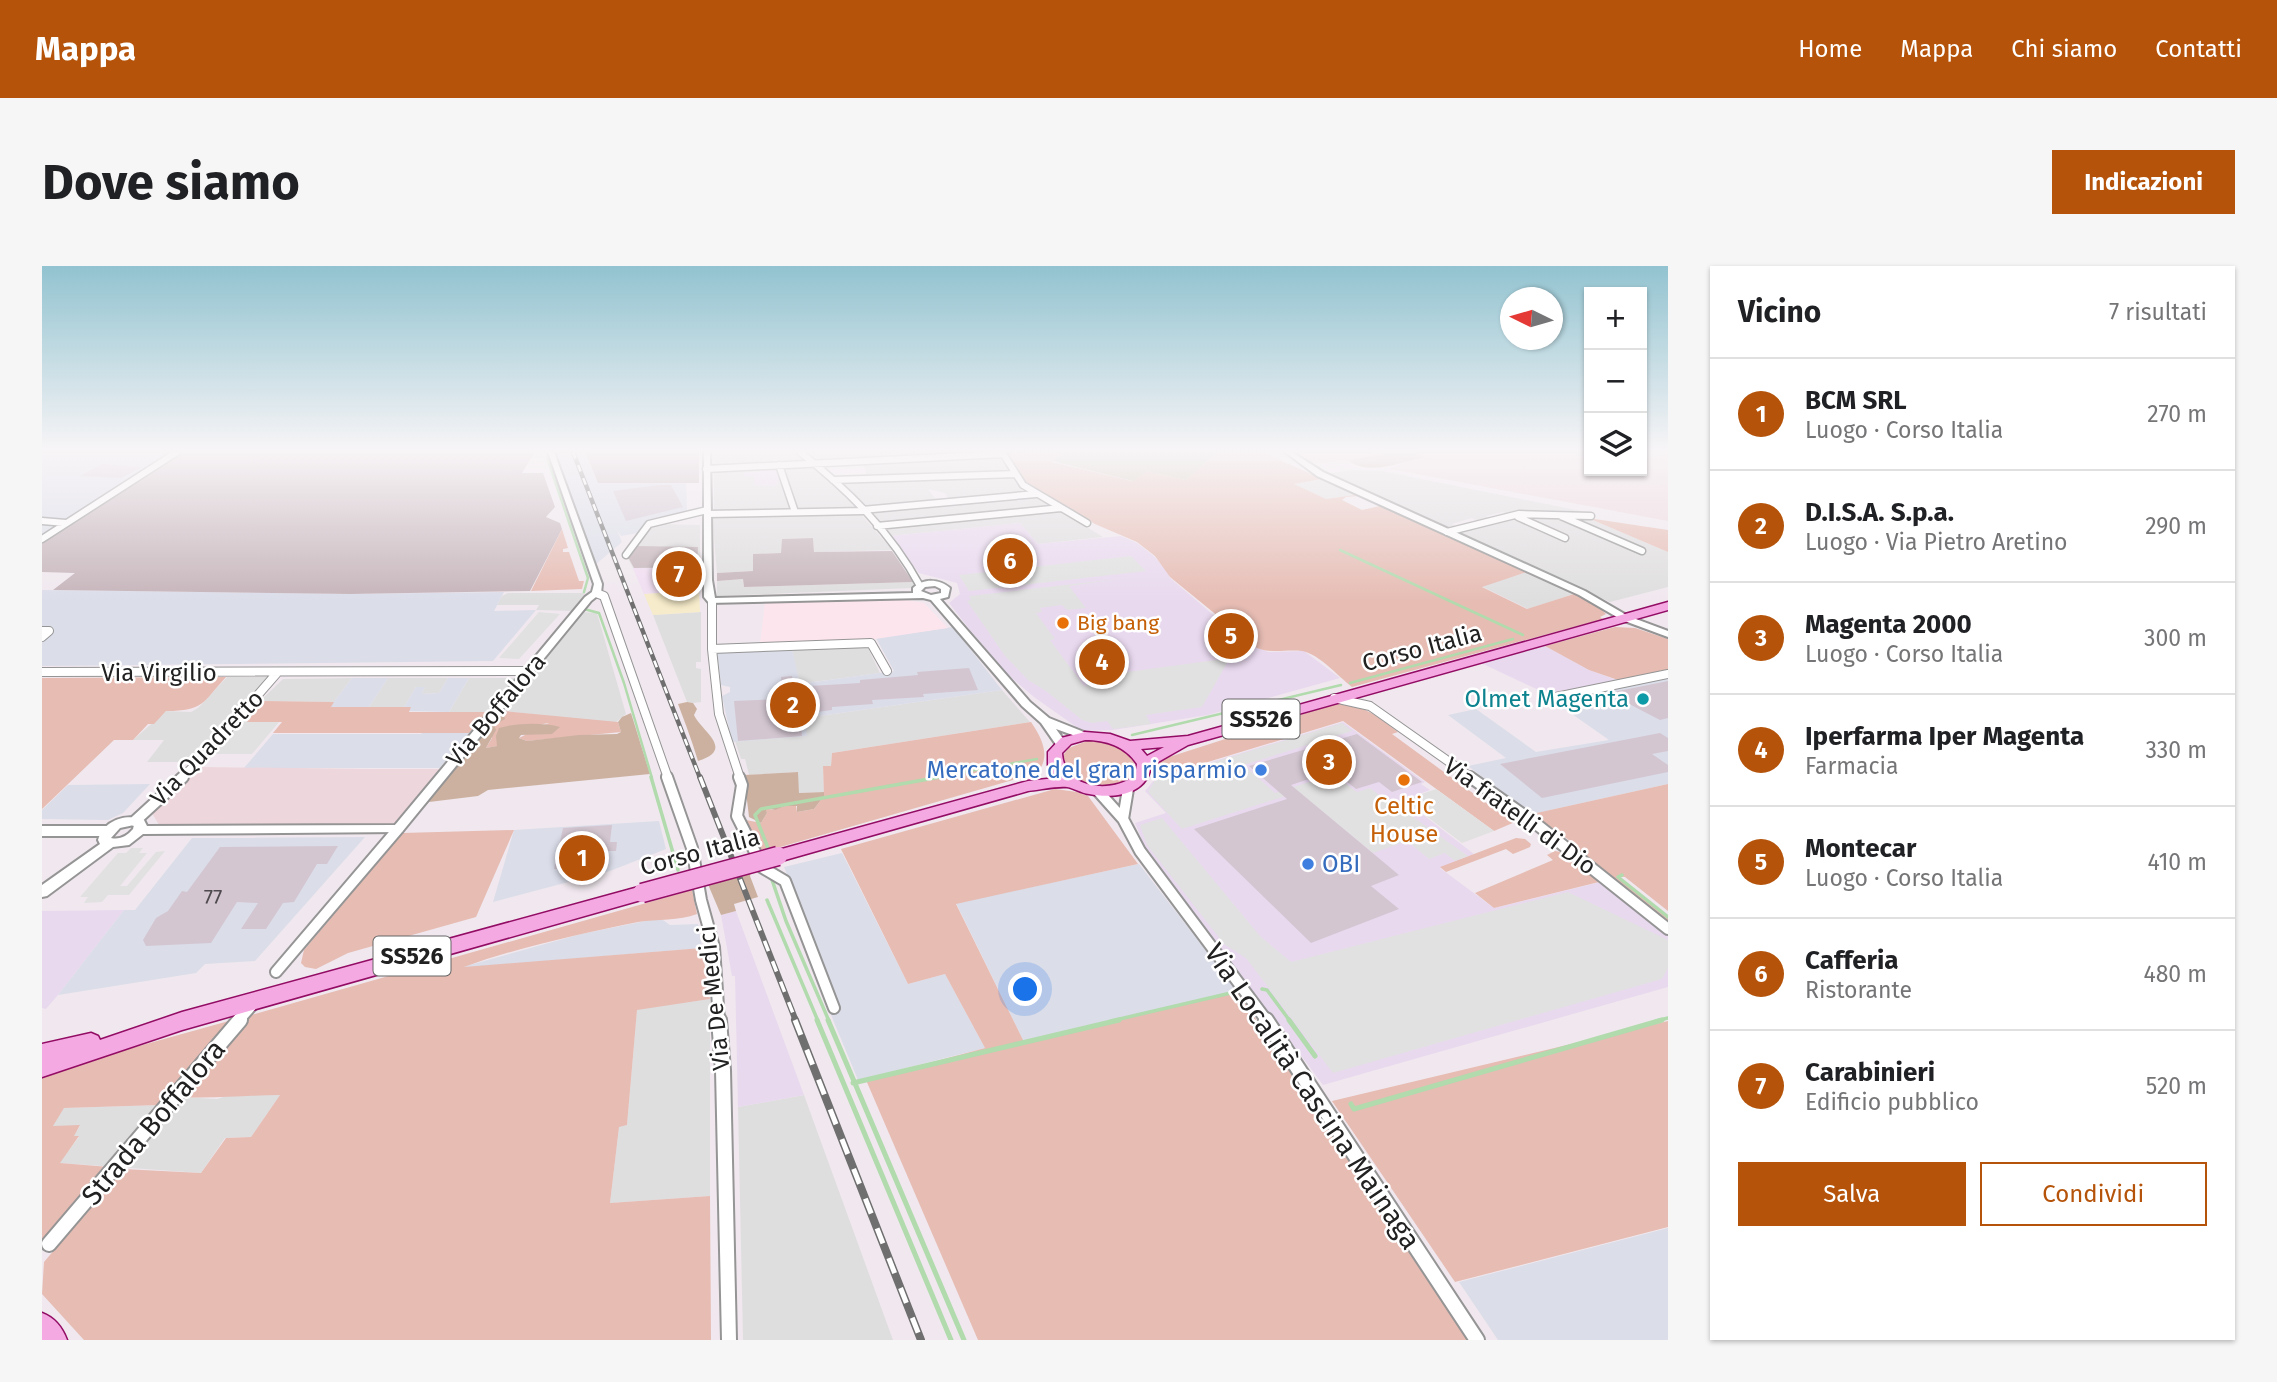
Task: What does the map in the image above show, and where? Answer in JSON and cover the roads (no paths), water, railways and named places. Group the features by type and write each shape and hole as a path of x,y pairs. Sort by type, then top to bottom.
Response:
{"main road":[{"name":"Corso Italia","path":"1128,746 1189,740 1668,606"},
{"name":"SS526","path":"1061,744 1085,736 1107,738 1128,746"},
{"name":"Corso Italia","path":"1144,764 1189,740"},
{"path":"1056,766 1054,757 1061,744"},
{"path":"1128,746 1138,754 1144,764"},
{"name":"SS526","path":"1056,766 1072,782 1098,791 1128,789 1142,778 1144,764"},
{"name":"Corso Italia","path":"1028,786 1056,766"},
{"name":"Corso Italia","path":"182,1021 642,892 773,866 1028,786 1072,782"},
{"name":"SS526","path":"42,1053 182,1021"},
{"name":"SS526","path":"42,1068 182,1021"},
{"path":"42,1326 54,1340"}],"street":[{"path":"42,539 99,502"},
{"path":"569,502 598,584 596,593"},
{"path":"707,502 712,649 719,714 742,785 737,816 763,868 773,866 785,881 834,1008"},
{"path":"792,502 795,512"},
{"path":"854,502 877,526 919,590 934,598 1026,704 1044,719 1061,744"},
{"path":"626,555 649,524 707,512 863,511 953,502"},
{"path":"1050,502 1087,523"},
{"path":"1381,502 1668,632"},
{"path":"877,526 1061,508"},
{"path":"1557,514 1642,551"},
{"path":"1447,532 1514,515 1591,516"},
{"path":"1514,515 1564,538"},
{"path":"42,521 66,523"},
{"path":"711,600 919,590 932,583 946,588 945,595 934,598"},
{"name":"Via Boffalora","path":"276,972 588,599 596,593"},
{"name":"Via De Medici","path":"596,593 604,596 692,848 701,900 714,947 723,1070 729,1340"},
{"path":"42,631 49,631 42,637"},
{"path":"712,649 871,643 887,671"},
{"name":"Via Virgilio","path":"42,672 528,671"},
{"name":"Via Quadretto","path":"138,826 202,759 277,673"},
{"path":"1551,698 1668,674"},
{"path":"1366,689 1364,697 1370,706"},
{"name":"Via fratelli di Dio","path":"1334,698 1370,706 1535,823 1668,929"},
{"path":"1044,719 1085,736"},
{"path":"1124,819 1128,789"},
{"name":"Via Località Cascina Mainaga","path":"1098,791 1124,819 1140,851 1282,1041 1339,1134 1477,1340"},
{"path":"42,831 127,840 138,826 398,829"},
{"path":"42,892 109,837"},
{"name":"Strada Boffalora","path":"48,1244 257,1000"}],"waterway":[{"path":"562,502 588,578 584,592"},
{"path":"1340,550 1523,635"},
{"path":"584,609 599,613 624,683 652,778"},
{"path":"1350,683 1513,639"},
{"path":"1132,735 1341,685"},
{"path":"930,778 1037,759"},
{"path":"651,777 678,870"},
{"path":"770,853 755,815 761,809 940,777"},
{"path":"770,874 786,921 829,1021"},
{"path":"1622,875 1618,877 1668,917"},
{"path":"767,900 818,1021"},
{"path":"1262,989 1267,990 1290,1021"},
{"path":"1111,1021 1235,992"},
{"path":"1656,1021 1668,1018"},
{"path":"817,1020 951,1340"},
{"path":"828,1020 855,1083"},
{"path":"855,1083 1119,1020"},
{"path":"1289,1020 1315,1056"},
{"path":"1351,1104 1354,1109 1662,1020"},
{"path":"855,1083 964,1340"}],"railway":[{"path":"593,502 700,778"},
{"path":"700,777 796,1021"},
{"path":"795,1020 921,1340"}],"place":[{"name":"Cafferia","path":"1010,561"},
{"name":"Carabinieri","path":"679,574"},
{"name":"Big bang","path":"1063,623"},
{"name":"Montecar","path":"1231,636"},
{"name":"Iperfarma Iper Magenta","path":"1102,662"},
{"name":"Olmet Magenta","path":"1643,699"},
{"name":"D.I.S.A. S.p.a.","path":"793,705"},
{"name":"Magenta 2000","path":"1329,762"},
{"name":"Mercatone del gran risparmio","path":"1261,770"},
{"name":"Celtic House","path":"1404,780"},
{"name":"BCM SRL","path":"582,858"},
{"name":"OBI","path":"1308,864"}]}
